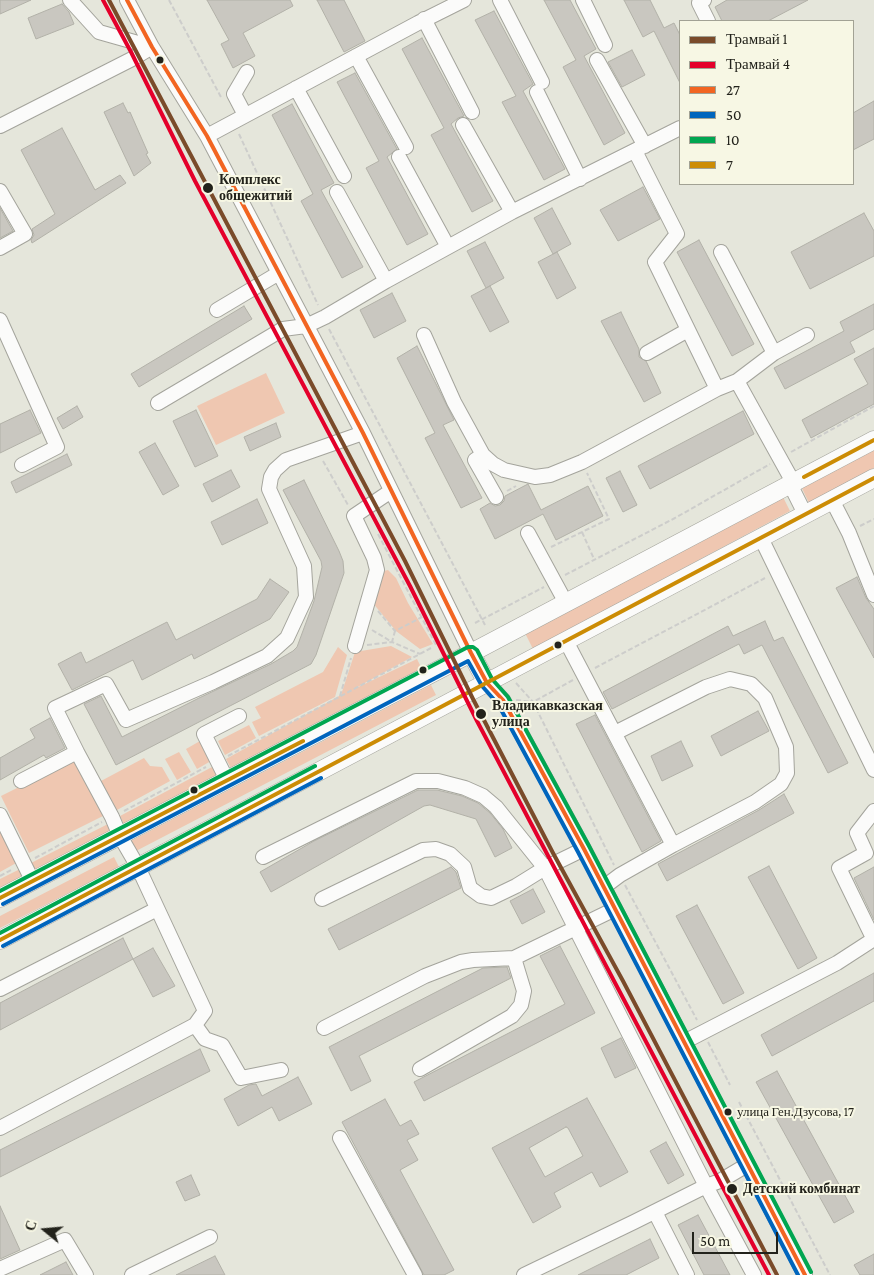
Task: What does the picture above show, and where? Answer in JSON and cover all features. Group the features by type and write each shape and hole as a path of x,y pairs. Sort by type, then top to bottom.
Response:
{"main road":[{"path":"0,898 471,653 874,440"},
{"path":"0,940 874,478"},
{"path":"471,653 487,683"}],"street":[{"path":"70,0 98,32 152,47"},
{"path":"127,0 152,47 207,136 363,433 471,653"},
{"path":"207,136 424,19 464,0"},
{"path":"500,0 580,179"},
{"path":"583,0 605,45"},
{"path":"704,0 699,3 708,20"},
{"path":"424,19 472,112"},
{"path":"0,126 152,47"},
{"path":"356,56 448,247"},
{"path":"597,60 640,148 677,234 655,262 717,389"},
{"path":"245,115 234,94 247,72"},
{"path":"296,88 344,176"},
{"path":"463,125 512,212"},
{"path":"158,403 283,329 306,326 325,318 386,281 512,212 679,128"},
{"path":"0,191 24,234 0,248"},
{"path":"337,192 386,281"},
{"path":"721,252 774,352"},
{"path":"217,310 279,273"},
{"path":"0,320 57,447 22,465"},
{"path":"647,353 688,330"},
{"path":"424,335 454,402 483,455 493,464 504,470 535,477 550,475 582,462 737,380 774,352 807,335"},
{"path":"737,380 792,483 805,514"},
{"path":"0,1128 195,1025 205,1011 138,866 120,836 55,708 106,684 126,720 267,656 287,638 306,597 304,566 269,489 271,477 275,470 286,460 363,433"},
{"path":"483,455 475,460 496,497"},
{"path":"355,646 376,570 374,558 354,516 391,491"},
{"path":"832,500 849,532 874,595"},
{"path":"528,533 566,603"},
{"path":"761,538 874,770"},
{"path":"566,641 673,845"},
{"path":"604,887 620,875 673,845 756,802 781,784 787,772 786,747 764,698 751,684 730,679 706,687 615,733"},
{"path":"487,683 503,700 584,849 805,1275"},
{"path":"227,780 204,734 239,716"},
{"path":"21,781 77,752"},
{"path":"263,857 416,781 438,781 465,788 483,796 496,807 544,868 706,1186 754,1275"},
{"path":"684,1042 837,963 874,940 839,868 866,852 857,833 874,811"},
{"path":"0,815 33,882"},
{"path":"322,899 423,850 436,849 450,854 464,867 470,888 481,896 491,898 544,868 584,849"},
{"path":"0,989 157,909"},
{"path":"324,1028 425,976 461,962 514,958 615,909"},
{"path":"420,1069 512,1016 521,1005 524,991 514,958"},
{"path":"195,1025 205,1039 222,1045 242,1078 281,1070"},
{"path":"340,1138 415,1275"},
{"path":"524,1275 706,1186 720,1181 747,1166"},
{"path":"655,1212 687,1275"},
{"path":"132,1275 210,1237"},
{"path":"0,1269 66,1240 86,1275"}],"path":[{"path":"169,0 223,101"},
{"path":"238,132 318,305"},
{"path":"328,327 485,625"},
{"path":"785,455 874,406"},
{"path":"316,450 354,516"},
{"path":"539,554 609,519 582,462"},
{"path":"475,623 675,518 774,462"},
{"path":"582,532 594,559"},
{"path":"378,534 436,645"},
{"path":"591,670 777,571"},
{"path":"368,600 395,631"},
{"path":"392,642 395,631 422,617"},
{"path":"362,624 392,642 420,654"},
{"path":"340,696 355,646 392,642"},
{"path":"515,699 533,702 574,680"},
{"path":"516,683 533,702 614,865"},
{"path":"625,884 730,1085"},
{"path":"739,1102 830,1275"}],"shaded area":[{"path":"266,373 285,413 216,445 197,406"},
{"path":"874,448 874,468 809,503 801,486"},
{"path":"783,497 790,511 533,649 525,633"},
{"path":"388,570 396,578 408,603 433,644 420,649 396,631 372,602 379,572"},
{"path":"391,646 412,657 354,689 417,659 424,673 233,772 226,759 341,695 355,652"},
{"path":"338,647 347,655 335,697 259,736 252,722 261,718 255,707 323,672"},
{"path":"431,685 436,695 136,851 131,841"},
{"path":"249,725 256,738 225,755 218,741"},
{"path":"200,741 211,761 197,769 186,749"},
{"path":"179,752 191,772 177,780 165,759"},
{"path":"144,758 150,766 162,767 170,781 117,810 101,781"},
{"path":"75,759 103,816 29,853 1,796"},
{"path":"212,767 218,777 125,827 120,816"},
{"path":"108,824 112,834 35,872 31,863"},
{"path":"0,831 18,862 0,872"},
{"path":"114,857 119,867 0,928 0,916"},
{"path":"20,869 24,876 0,889 0,879"}],"building":[{"path":"0,0 31,0 0,14"},
{"path":"207,0 290,0 293,6 243,33 255,56 233,68 221,44 229,40"},
{"path":"317,0 344,0 365,41 344,52"},
{"path":"544,0 570,0 596,49 584,56 625,133 604,145 563,67 576,60"},
{"path":"624,0 650,0 664,28 674,23 679,33 679,81 654,31 643,37"},
{"path":"727,0 808,0 770,20 722,20 715,7"},
{"path":"62,4 69,12 74,24 36,39 28,18"},
{"path":"494,11 533,84 523,91 565,169 544,180 502,102 516,96 475,20"},
{"path":"422,38 464,116 451,124 493,201 472,212 431,135 444,128 402,49"},
{"path":"632,50 645,75 622,87 608,62"},
{"path":"355,73 397,149 387,157 428,234 407,245 366,168 379,161 337,82"},
{"path":"874,101 874,139 854,149 854,112"},
{"path":"123,103 128,113 130,112 151,163 134,176 104,112"},
{"path":"292,104 334,183 321,190 363,267 342,278 301,201 313,194 272,115"},
{"path":"62,128 95,190 120,175 126,183 32,243 31,240 34,235 32,229 55,214 21,150"},
{"path":"643,187 660,219 618,241 600,210"},
{"path":"0,208 13,231 0,238"},
{"path":"552,208 571,244 553,254 534,218"},
{"path":"864,213 874,231 874,256 810,289 791,252"},
{"path":"699,240 754,344 732,356 677,252"},
{"path":"485,242 504,278 486,288 467,251"},
{"path":"557,252 576,288 557,299 538,262"},
{"path":"490,286 509,322 490,332 471,296"},
{"path":"392,293 406,321 374,338 360,310"},
{"path":"874,304 874,329 850,342 855,352 785,389 774,368 844,331 840,322"},
{"path":"244,306 252,319 139,387 131,374"},
{"path":"621,312 639,349 639,357 646,361 661,393 644,402 601,321"},
{"path":"417,346 454,420 443,425 482,498 461,508 425,438 435,433 397,358"},
{"path":"874,348 874,404 811,438 802,420 868,384 854,359"},
{"path":"77,406 83,417 63,429 57,418"},
{"path":"30,410 41,433 0,453 0,424"},
{"path":"196,410 218,456 195,467 173,421"},
{"path":"743,411 754,434 650,489 638,466"},
{"path":"276,423 281,437 250,451 244,437"},
{"path":"155,443 179,486 163,495 139,452"},
{"path":"67,454 72,465 16,493 11,482"},
{"path":"231,470 240,487 212,502 203,484"},
{"path":"620,471 637,505 623,512 606,478"},
{"path":"304,480 339,551 343,561 344,573 316,655 311,664 116,765 84,704 101,696 122,737 271,664 297,647 314,601 322,567 321,561 283,490"},
{"path":"528,484 541,510 588,486 603,516 556,540 543,514 495,539 480,509 490,503 495,506 500,505 504,501 505,496"},
{"path":"257,499 268,523 222,545 211,522"},
{"path":"857,577 866,598 874,609 874,658 836,588"},
{"path":"270,579 289,592 270,619 194,659 192,654 142,680 133,660 72,690 58,664 81,652 86,663 167,622 176,640 257,599"},
{"path":"765,621 774,641 783,637 848,763 828,773 762,645 744,654 739,644 612,709 603,692 728,626 733,636"},
{"path":"758,711 769,731 721,756 711,736"},
{"path":"595,715 661,841 642,852 576,724"},
{"path":"50,718 65,748 46,758 44,755 0,780 0,758 35,738 30,729"},
{"path":"681,741 693,766 662,781 651,756"},
{"path":"418,790 437,790 462,796 478,803 490,813 503,829 512,848 495,857 476,819 430,805 424,806 271,892 260,872 314,841"},
{"path":"784,794 794,813 667,881 658,864 759,810"},
{"path":"769,866 817,958 798,969 748,877"},
{"path":"451,867 456,872 461,888 339,950 328,929"},
{"path":"874,867 874,920 854,878"},
{"path":"533,889 545,912 522,924 510,901"},
{"path":"697,905 744,993 723,1004 676,916"},
{"path":"123,938 133,959 0,1030 0,1003"},
{"path":"560,946 595,1013 424,1101 414,1082 565,1004 540,956"},
{"path":"153,948 175,986 153,997 133,959"},
{"path":"507,967 511,978 359,1056 371,1081 351,1091 329,1047 483,968"},
{"path":"874,973 874,1001 772,1056 761,1035"},
{"path":"621,1038 636,1068 615,1078 601,1048"},
{"path":"200,1049 210,1071 0,1177 0,1150"},
{"path":"777,1071 854,1212 834,1223 756,1082"},
{"path":"298,1077 312,1104 279,1121 272,1107 238,1126 224,1099 249,1085 256,1084 262,1096"},
{"path":"587,1098 628,1172 600,1187 592,1172 554,1193 561,1207 533,1223 492,1148","holes":["566,1127 583,1156 545,1177 529,1148"]},
{"path":"385,1099 400,1126 411,1120 419,1134 407,1140 418,1160 400,1170 454,1270 444,1275 424,1275 342,1122"},
{"path":"666,1142 684,1175 668,1184 650,1151"},
{"path":"191,1175 200,1195 185,1201 176,1182"},
{"path":"0,1206 20,1250 0,1259"},
{"path":"698,1215 730,1275 704,1275 678,1225"},
{"path":"650,1239 659,1258 626,1275 578,1275"},
{"path":"874,1254 874,1275 860,1275 854,1265"},
{"path":"215,1256 225,1275 176,1275"},
{"path":"66,1262 73,1275 40,1275"}],"tram line":[{"name":"4","path":"103,0 195,181 410,586 477,721 769,1275"},
{"name":"1","path":"109,0 405,561 473,699 553,853 623,981 777,1275"}],"transit line":[{"name":"27","path":"127,0 152,47 207,136 363,433 471,653 487,683 503,700 584,849 805,1275"},
{"name":"7","path":"804,477 874,440"},
{"name":"7","path":"0,940 874,478"},
{"name":"10","path":"0,891 468,647 473,647 477,650 492,679 508,697 589,846 811,1272"},
{"name":"50","path":"3,904 468,661 482,686 498,704 578,852 798,1275"},
{"name":"7","path":"0,898 303,741"},
{"name":"10","path":"0,933 315,766"},
{"name":"50","path":"3,946 321,778"}],"place":[{"name":"Комплекс общежитий","path":"208,188"},
{"name":"Владикавказская улица","path":"481,714"},
{"name":"улица Ген.Дзусова, 17","path":"728,1112"},
{"name":"Детский комбинат","path":"732,1189"}]}
